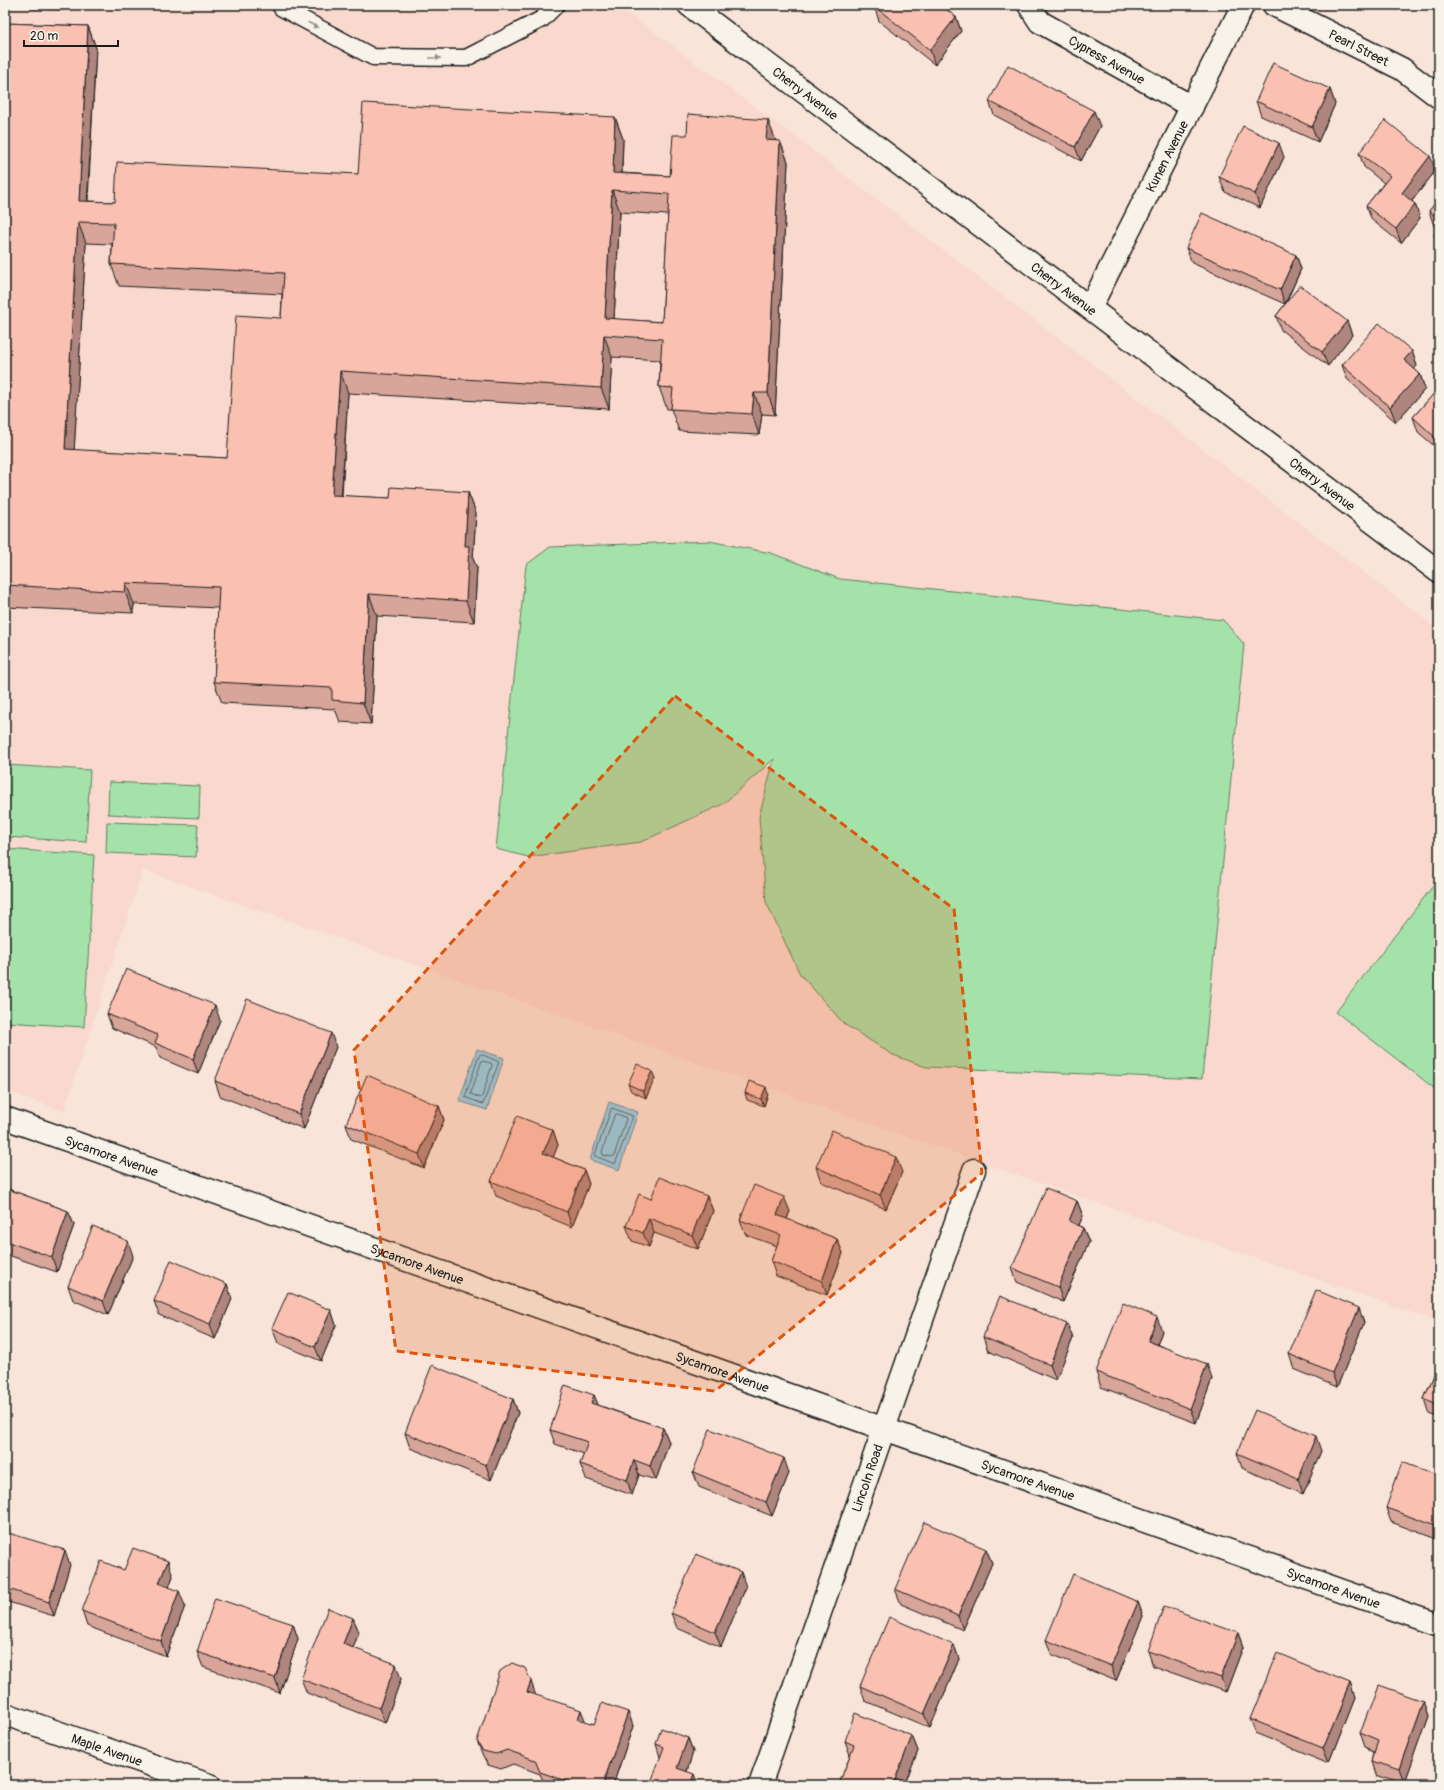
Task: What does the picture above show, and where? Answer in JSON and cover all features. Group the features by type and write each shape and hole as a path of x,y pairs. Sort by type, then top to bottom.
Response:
{"street":[{"name":"Cherry Avenue","path":"689,5 1439,572"},
{"name":"Cypress Avenue","path":"1028,5 1040,22 1192,107"},
{"name":"Kunen Avenue","path":"1090,308 1243,5"},
{"name":"Pearl Street","path":"1274,5 1402,69 1439,97"},
{"name":"Sycamore Avenue","path":"5,1118 1439,1625"},
{"name":"Lincoln Road","path":"760,1785 974,1170"},
{"name":"Maple Avenue","path":"5,1714 209,1785"}],"lane":[{"path":"280,5 282,8 373,57 451,58 466,58 542,19 556,5"}],"highlighted area":[{"path":"675,696 954,909 982,1173 715,1391 396,1351 354,1050"}],"shaded area":[{"path":"5,5 617,5 795,137 1439,630 1439,1322 143,870 64,1111 5,1091"}],"green space":[{"path":"709,541 771,553 840,579 1223,620 1244,644 1202,1079 926,1067 893,1055 844,1024 800,974 766,902 759,817 774,759 723,804 641,842 528,857 496,849 526,565 550,547"},
{"path":"5,765 90,770 86,842 5,837"},
{"path":"109,782 200,786 199,818 108,814"},
{"path":"107,822 198,825 196,857 106,853"},
{"path":"5,849 94,855 84,1027 5,1022"},
{"path":"1439,878 1439,1092 1336,1012"}],"water":[{"path":"477,1049 504,1058 487,1110 459,1101"},
{"path":"609,1102 638,1112 619,1170 590,1160"}],"building":[{"path":"941,5 956,17 930,50 874,6"},
{"path":"5,23 88,26 79,201 115,202 117,162 358,174 363,103 615,117 613,173 670,176 673,135 687,135 688,114 768,120 766,140 780,141 768,393 754,393 752,414 671,409 673,388 659,387 662,339 604,335 601,388 340,371 332,495 390,498 391,487 468,492 465,546 469,546 466,601 369,594 363,703 332,700 332,688 214,682 219,587 126,583 125,592 5,585","holes":["612,190 669,194 662,322 605,318","78,222 114,223 111,264 284,273 281,318 236,315 227,458 65,449"]},
{"path":"1273,63 1330,89 1312,127 1256,101"},
{"path":"1008,65 1094,111 1075,147 989,101"},
{"path":"1385,120 1430,156 1402,193 1415,204 1396,229 1366,206 1390,176 1359,153"},
{"path":"1243,126 1279,143 1255,194 1219,177"},
{"path":"1439,198 1439,219 1429,211"},
{"path":"1202,213 1296,255 1280,290 1186,248"},
{"path":"1439,228 1439,239 1434,235"},
{"path":"1300,285 1347,321 1322,352 1276,316"},
{"path":"1379,323 1412,351 1404,360 1420,374 1390,407 1342,365"},
{"path":"1439,388 1439,441 1413,417"},
{"path":"126,969 215,1005 193,1059 155,1043 158,1035 107,1014"},
{"path":"247,999 331,1033 299,1114 215,1081"},
{"path":"637,1064 652,1071 643,1091 628,1084"},
{"path":"367,1075 439,1106 419,1154 346,1124"},
{"path":"749,1081 766,1087 761,1099 745,1093"},
{"path":"517,1116 553,1130 543,1153 584,1170 567,1212 491,1181"},
{"path":"832,1130 896,1157 880,1195 816,1167"},
{"path":"659,1177 707,1196 692,1235 649,1218 643,1233 626,1226 639,1194 651,1199"},
{"path":"754,1185 784,1197 777,1215 837,1239 822,1281 771,1261 781,1235 740,1220"},
{"path":"5,1188 68,1211 52,1257 5,1241"},
{"path":"1046,1188 1077,1201 1069,1221 1083,1228 1058,1287 1012,1268"},
{"path":"93,1226 128,1241 103,1301 68,1286"},
{"path":"171,1260 227,1284 210,1324 154,1301"},
{"path":"1316,1290 1359,1308 1332,1373 1289,1354"},
{"path":"288,1292 331,1310 315,1347 272,1328"},
{"path":"1000,1296 1067,1324 1050,1365 983,1337"},
{"path":"1123,1303 1157,1317 1148,1341 1207,1364 1190,1409 1096,1372"},
{"path":"1439,1363 1439,1406 1424,1399"},
{"path":"432,1365 513,1399 486,1465 405,1433"},
{"path":"565,1385 594,1395 591,1403 663,1428 650,1466 634,1460 627,1480 580,1464 588,1442 550,1430"},
{"path":"1255,1410 1316,1436 1298,1479 1237,1453"},
{"path":"710,1429 784,1458 766,1502 693,1472"},
{"path":"1402,1462 1439,1476 1439,1527 1386,1508"},
{"path":"924,1522 986,1549 958,1616 895,1589"},
{"path":"5,1532 65,1550 49,1602 5,1588"},
{"path":"133,1548 168,1561 159,1583 179,1591 161,1641 82,1611 101,1561 124,1570"},
{"path":"696,1554 741,1572 715,1632 671,1613"},
{"path":"1073,1574 1138,1602 1111,1666 1046,1640"},
{"path":"215,1598 293,1624 275,1678 197,1652"},
{"path":"1164,1606 1238,1633 1221,1678 1148,1651"},
{"path":"328,1608 353,1618 343,1644 396,1664 379,1708 301,1679"},
{"path":"889,1617 954,1645 924,1714 860,1686"},
{"path":"1277,1653 1350,1683 1323,1748 1250,1719"},
{"path":"512,1663 525,1668 531,1681 527,1692 581,1710 578,1719 594,1724 602,1703 628,1712 603,1784 578,1785 540,1772 535,1760 507,1750 496,1754 483,1751 477,1741 500,1671"},
{"path":"1378,1685 1423,1701 1399,1769 1373,1760 1379,1742 1360,1734"},
{"path":"855,1713 912,1736 893,1785 839,1784 854,1745 845,1741"},
{"path":"661,1728 688,1738 677,1768 694,1774 690,1785 650,1785 664,1747 656,1744"}]}
